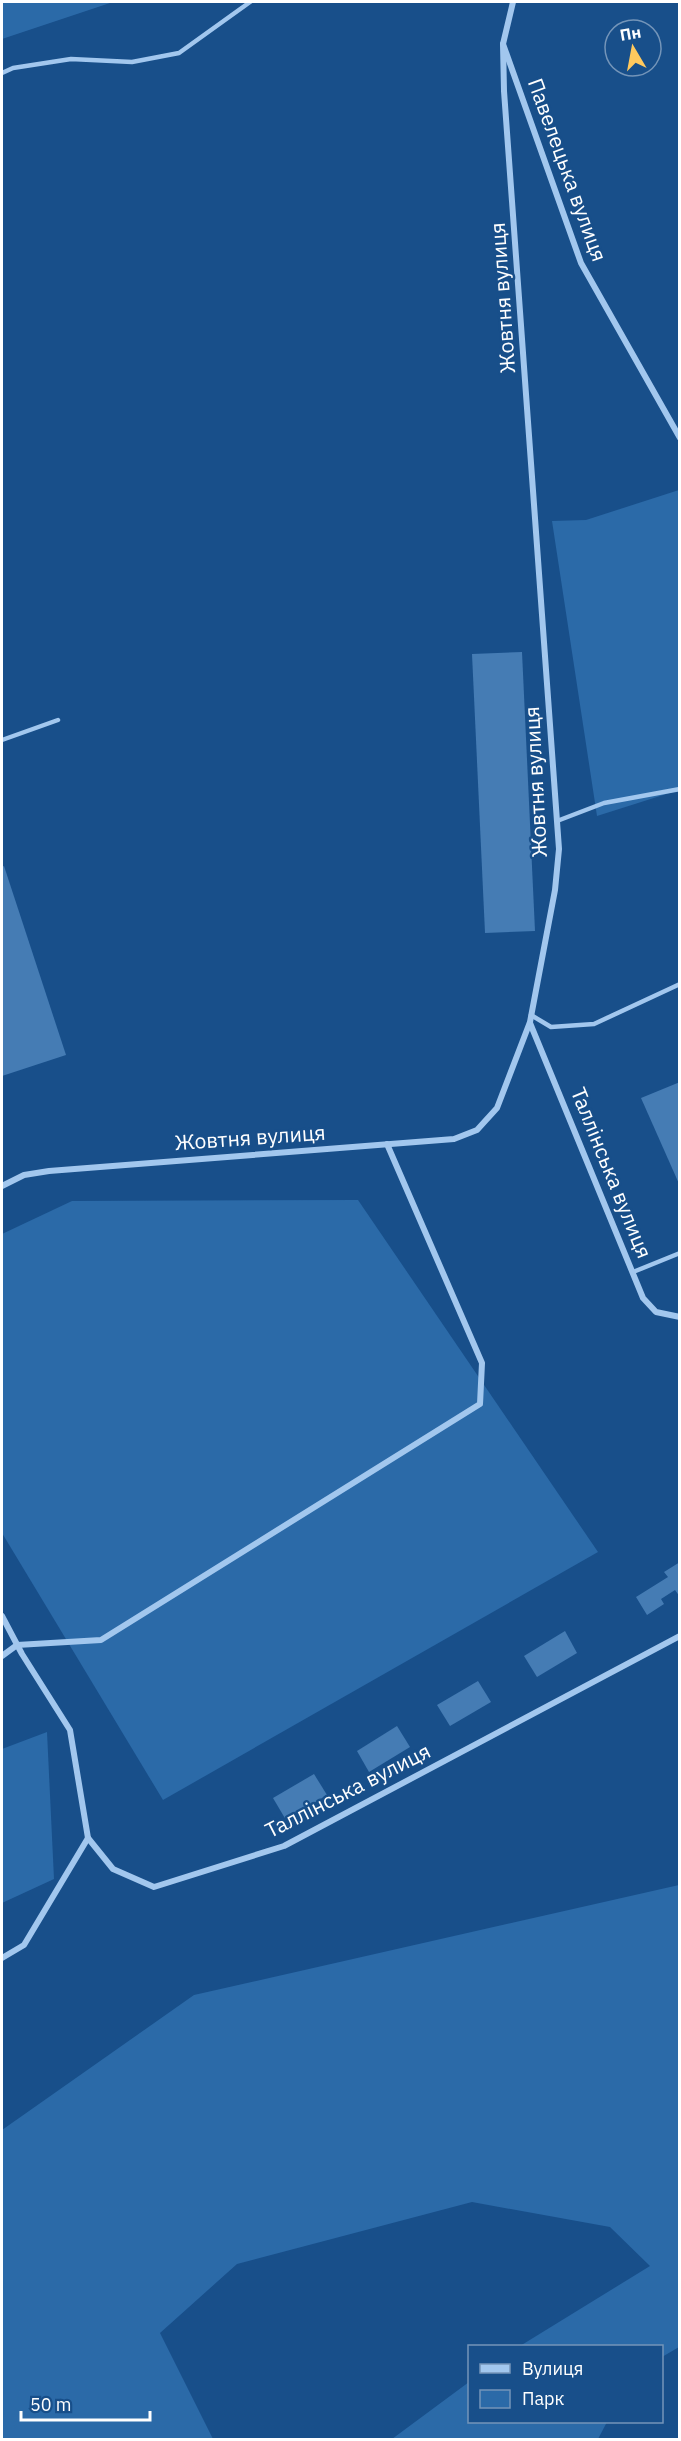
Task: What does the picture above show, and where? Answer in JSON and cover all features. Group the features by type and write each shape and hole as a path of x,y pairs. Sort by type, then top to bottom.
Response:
{"street":[{"path":"503,44 513,2"},
{"name":"Павелецька вулиця","path":"503,44 581,263 680,438"},
{"name":"Жовтня вулиця","path":"2,1186 24,1175 49,1171 454,1139 477,1130 497,1108 530,1023 555,890 560,849 504,92 503,44"},
{"name":"Таллінська вулиця","path":"530,1023 643,1298 656,1312 680,1317"},
{"path":"2,1656 17,1645 101,1640 480,1404 482,1363 387,1144"},
{"name":"Таллінська вулиця","path":"2,1616 17,1645 70,1730 88,1838 113,1869 154,1887 284,1846 680,1636"},
{"path":"2,1958 24,1945 88,1838"}],"lane":[{"path":"2,73 13,68 71,59 132,62 179,53 250,2"},
{"path":"2,740 58,720"},
{"path":"557,821 604,803 680,789"},
{"path":"531,1015 551,1027 594,1024 680,984"},
{"path":"633,1272 680,1253"}],"green space":[{"path":"2,2 113,2 2,39"},
{"path":"679,490 679,790 597,816 552,521 586,520"},
{"path":"358,1200 598,1552 163,1800 2,1533 2,1234 72,1201"},
{"path":"47,1732 54,1879 2,1903 2,1749"},
{"path":"679,1885 679,2347 663,2356 663,2345 522,2345 650,2266 610,2227 472,2202 237,2264 160,2333 213,2439 2,2439 2,2130 194,1995"},
{"path":"468,2383 468,2423 606,2423 598,2439 392,2439"}],"building":[{"path":"522,652 535,931 485,933 472,654"},
{"path":"4,866 66,1055 2,1076 2,867"},
{"path":"680,1082 680,1186 641,1098"},
{"path":"680,1562 680,1597 675,1590 661,1599 664,1604 647,1615 636,1597 668,1577 664,1572"},
{"path":"565,1631 577,1653 537,1677 524,1656"},
{"path":"478,1681 491,1702 450,1726 437,1705"},
{"path":"397,1726 410,1747 369,1772 357,1751"},
{"path":"314,1774 327,1795 286,1820 273,1798"}]}
